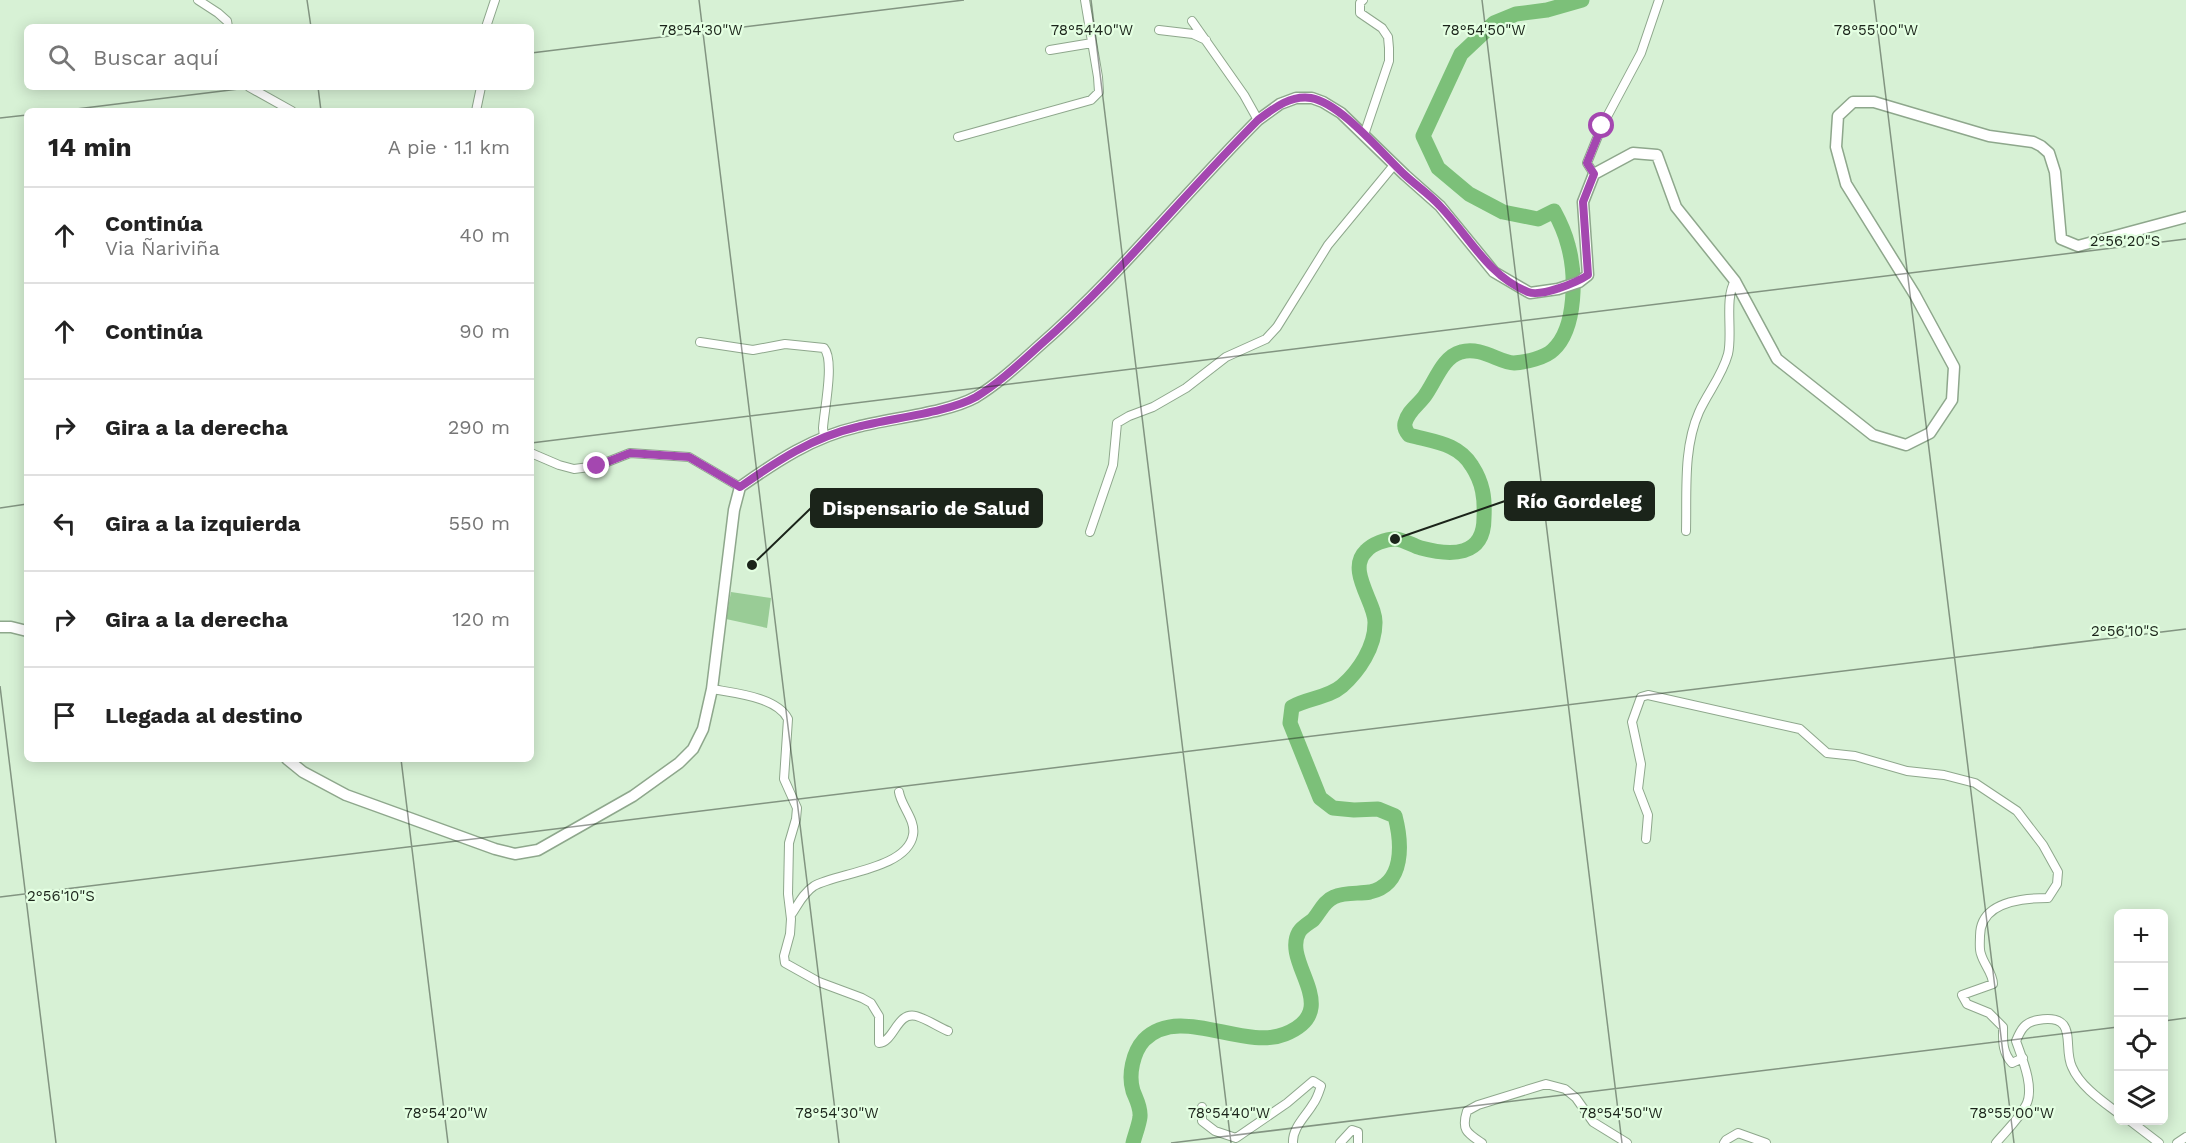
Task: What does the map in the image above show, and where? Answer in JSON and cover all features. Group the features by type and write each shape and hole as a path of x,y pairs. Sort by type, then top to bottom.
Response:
{"street":[{"path":"198,0 219,12 228,24"},
{"path":"487,24 495,0"},
{"path":"958,137 1091,100 1099,92 1085,0"},
{"path":"1364,0 1360,3 1360,13 1382,28 1388,38 1389,61 1364,135"},
{"path":"1594,174 1587,163 1602,126 1641,53 1659,0"},
{"path":"1192,21 1244,94 1258,120"},
{"path":"1159,30 1193,34 1207,41"},
{"path":"1050,50 1092,43"},
{"path":"254,90 287,108"},
{"path":"477,108 480,90"},
{"path":"291,762 322,784 346,795 495,849 515,854 538,850 633,796 679,763 693,749 703,729 712,689 734,510 740,487 791,453 824,436 953,406 972,399 992,387 1068,320 1258,120 1280,104 1296,98 1312,98 1341,113 1440,206 1472,242 1494,272 1530,293 1564,287 1579,282 1588,275 1583,202 1594,174 1633,153 1657,155 1676,207 1735,281 1777,359 1873,435 1906,445 1930,433 1952,400 1954,367 1915,296 1846,184 1836,147 1838,116 1853,102 1874,102 1989,136 2033,142 2041,146 2049,153 2055,172 2061,238 2078,246 2186,217"},
{"path":"1090,532 1113,465 1117,423 1154,407 1186,388 1226,357 1266,339 1278,327 1328,245 1394,165"},
{"path":"1686,531 1689,455 1699,411 1716,384 1728,352 1731,296 1735,281"},
{"path":"700,342 753,350 785,344 824,348 829,366 824,436"},
{"path":"534,454 574,469 597,466 630,453 689,457 740,487"},
{"path":"0,627 24,630"},
{"path":"712,689 760,699 785,713 788,719 784,779 797,808 789,843 791,915 790,934 784,956 785,963 819,982 871,1003 879,1016 879,1043 886,1041 908,1016 916,1016 948,1032"},
{"path":"1646,839 1648,815 1638,789 1641,765 1632,722 1641,697 1648,695 1800,729 1827,753 1855,756 1907,771 1944,775 1975,783 2017,811 2043,845 2058,872 2057,884 2048,898 2014,902 1995,907 1988,912 1980,925 1980,953 1994,984 1962,995 1967,1004 1989,1013 2003,1027 2003,1043 2007,1057 2012,1063 2023,1058"},
{"path":"791,915 802,897 814,886 887,862 909,844 914,834 912,823 900,802 899,792"},
{"path":"1996,1143 2026,1105 2030,1095 2030,1083 2016,1041 2024,1025 2032,1021 2054,1019 2064,1026 2069,1036 2070,1066 2082,1082 2114,1110"},
{"path":"1202,1107 1202,1121 1215,1131 1238,1141 1314,1081 1318,1082 1322,1086 1314,1103 1302,1119 1292,1139 1293,1143"},
{"path":"1482,1143 1466,1130 1463,1123 1467,1111 1478,1105 1546,1084 1565,1089 1576,1098 1593,1122 1627,1143"},
{"path":"2136,1125 2159,1143"},
{"path":"1340,1143 1352,1130 1358,1132 1358,1143"},
{"path":"1724,1143 1738,1134 1766,1143"},
{"path":"2177,1143 2186,1137"}],"green space":[{"path":"731,592 771,598 767,628 726,619"}],"waterway":[{"path":"1133,1143 1140,1113 1133,1091 1131,1071 1134,1057 1144,1040 1159,1030 1175,1026 1268,1038 1285,1034 1302,1024 1310,1012 1311,999 1298,958 1296,944 1299,932 1331,899 1338,895 1370,892 1381,888 1390,881 1395,872 1399,850 1395,816 1378,809 1333,808 1320,798 1290,723 1292,707 1331,693 1342,686 1360,666 1369,650 1375,623 1359,567 1361,559 1369,548 1379,542 1395,539 1432,551 1464,551 1472,547 1483,531 1484,497 1479,478 1466,458 1453,448 1409,435 1405,428 1408,415 1424,397 1444,365 1454,355 1468,351 1476,351 1514,363 1535,359 1553,350 1567,328 1573,285 1571,257 1554,211 1538,219 1503,212 1469,194 1438,168 1423,136 1461,54 1494,23 1516,14 1547,10 1582,0"}],"place":[{"name":"Río Gordeleg","path":"1395,539"},
{"name":"Dispensario de Salud","path":"752,565"}],"route":[{"path":"597,466 630,453 689,457 740,487 791,453 824,436 953,406 972,399 992,387 1068,320 1258,120 1280,104 1296,98 1312,98 1341,113 1405,176 1440,206 1472,242 1494,272 1530,293 1558,289 1579,282 1588,275 1583,202 1594,174 1587,163 1602,126"}]}
